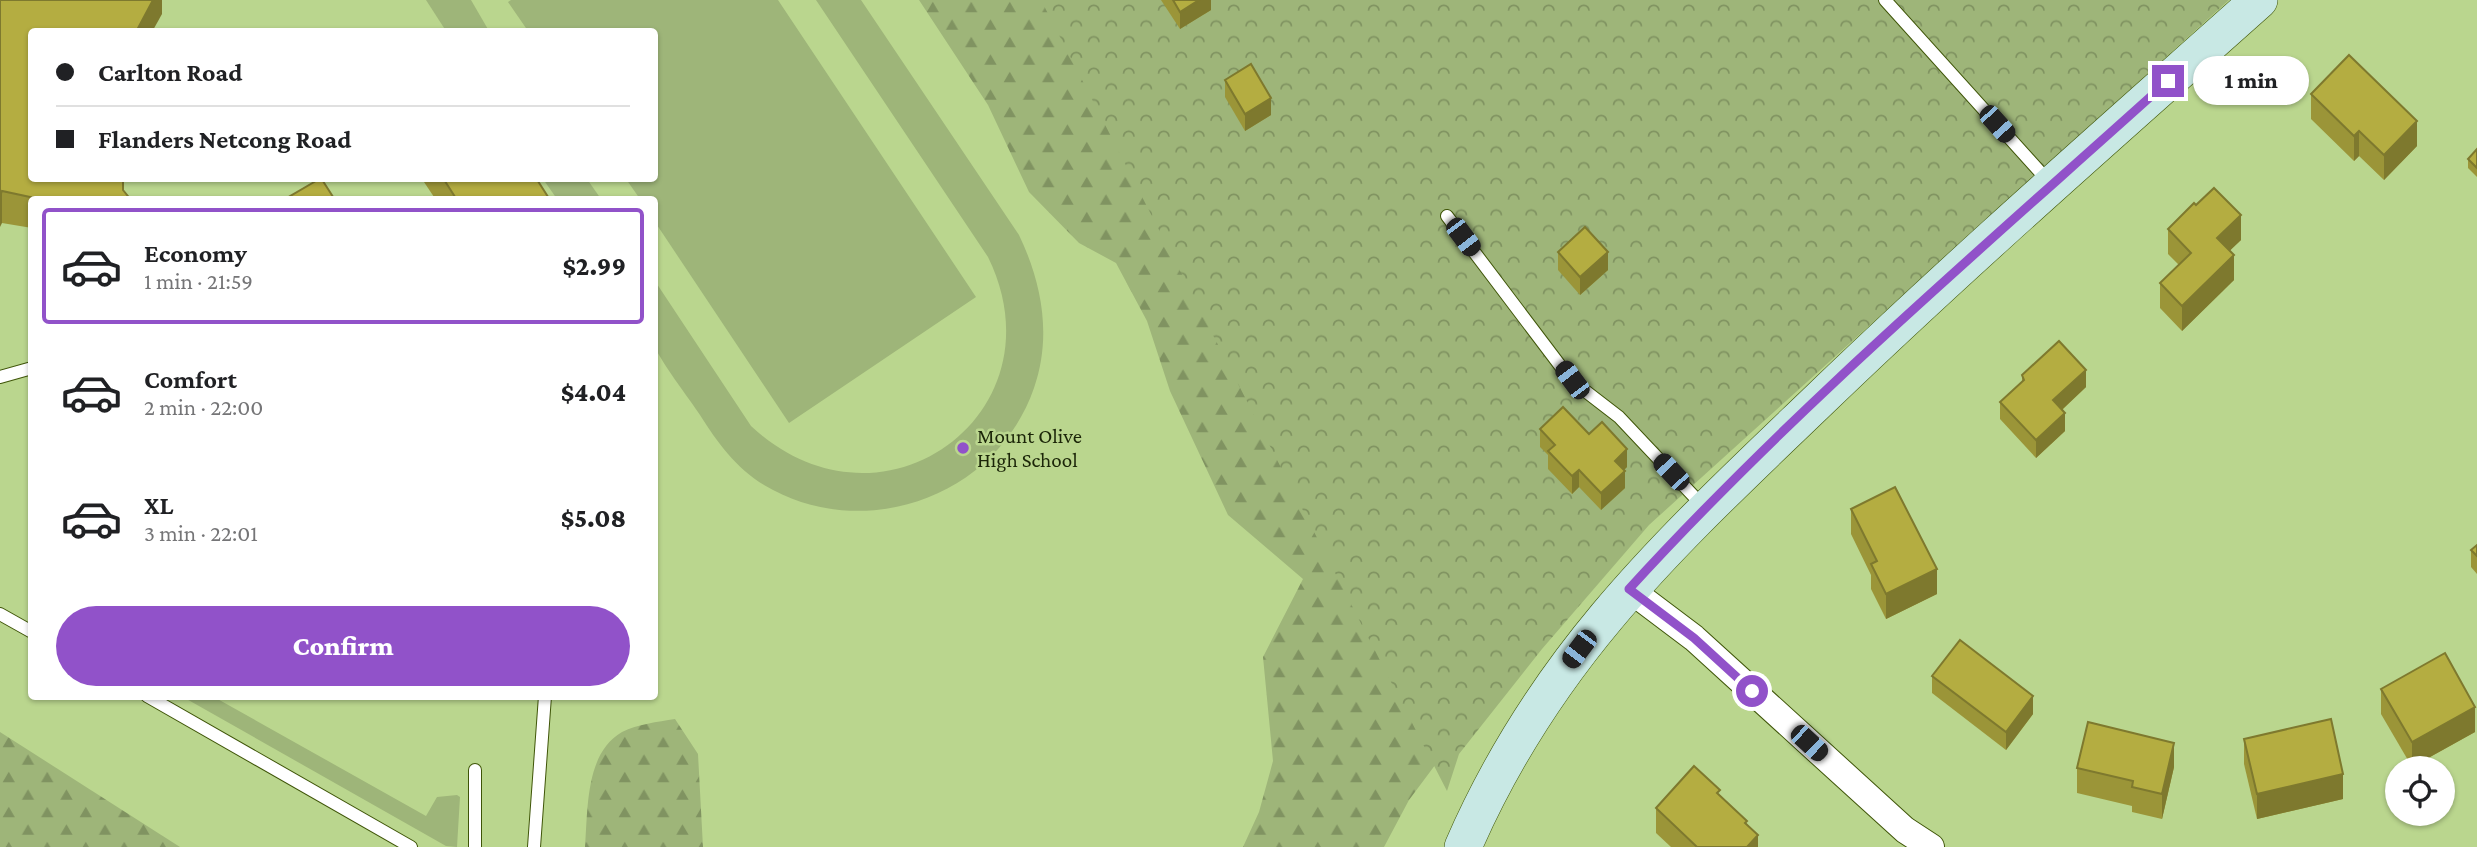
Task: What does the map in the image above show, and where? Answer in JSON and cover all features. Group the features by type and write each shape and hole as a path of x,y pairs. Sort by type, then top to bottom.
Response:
{"main road":[{"path":"1464,847 1491,787 1529,720 1595,628 1629,589 1706,509 1875,346 2259,0"}],"street":[{"path":"1629,589 1694,638 1905,830 1931,847"}],"lane":[{"path":"1885,0 2053,185"},
{"path":"1447,216 1572,380 1619,417 1706,509"},
{"path":"0,377 28,369"},
{"path":"0,614 28,630"},
{"path":"153,700 411,847"},
{"path":"534,847 545,700"},
{"path":"475,770 475,847"}],"green space":[{"path":"426,0 471,0 487,28 444,28"},
{"path":"778,0 976,297 789,423 658,226 658,196 638,196 628,182 658,182 658,28 526,28 508,2"},
{"path":"816,0 861,0 1019,235 1034,272 1042,310 1042,349 1034,388 1016,426 990,458 958,483 922,500 882,509 842,510 802,502 754,478 720,445 658,353 658,286 751,426 801,460 853,473 903,467 947,446 981,411 1002,367 1005,314 988,257"},
{"path":"919,0 1117,0 1471,717 1409,800 1384,847 1243,847 1259,812 1273,761 1263,657 1303,579 1228,515 1170,391 1147,321 1116,263 1079,243 1029,192 988,105"},
{"path":"1041,0 2229,0 1649,525 1542,649 1459,754 1447,791"},
{"path":"545,182 589,182 599,196 555,196"},
{"path":"188,700 219,700 426,816 437,797 457,795 460,797 457,847 446,846"},
{"path":"675,719 698,754 703,847 585,847 591,784 601,754 610,741 622,732 641,725"},
{"path":"0,732 180,847 0,847"}],"building":[{"path":"0,0 153,0 138,28 28,28 28,182 123,182 123,190 128,196 28,197 2,191 0,196"},
{"path":"1173,0 1199,0 1180,12"},
{"path":"2349,55 2417,121 2384,155 2359,131 2354,136 2311,94"},
{"path":"1251,64 1271,98 1245,114 1225,80"},
{"path":"2477,149 2477,168 2468,159"},
{"path":"314,182 324,182 332,196 290,196"},
{"path":"446,182 539,182 547,196 454,196"},
{"path":"2214,188 2241,215 2217,238 2234,255 2182,306 2160,283 2191,253 2168,229 2194,203 2196,205"},
{"path":"1585,227 1608,252 1580,277 1558,252"},
{"path":"2059,341 2086,370 2053,400 2065,413 2036,440 2000,402 2024,380 2022,375"},
{"path":"1563,407 1589,434 1602,422 1627,449 1615,461 1625,471 1601,493 1579,470 1572,476 1548,451 1555,445 1540,429"},
{"path":"1895,487 1937,569 1886,594 1871,564 1877,561 1851,509"},
{"path":"2477,545 2477,556 2471,550"},
{"path":"1960,640 2033,696 2006,732 1932,676"},
{"path":"2445,653 2475,707 2412,742 2381,689"},
{"path":"2331,719 2343,774 2257,794 2244,739"},
{"path":"2088,722 2174,743 2162,794 2132,787 2133,781 2077,768"},
{"path":"1694,766 1720,790 1717,793 1758,835 1747,847 1697,847 1656,808"}],"place":[{"name":"Mount Olive High School","path":"963,448"}],"route":[{"path":"1752,691 1694,638 1629,589 1684,530 1837,382 2168,81"}]}
